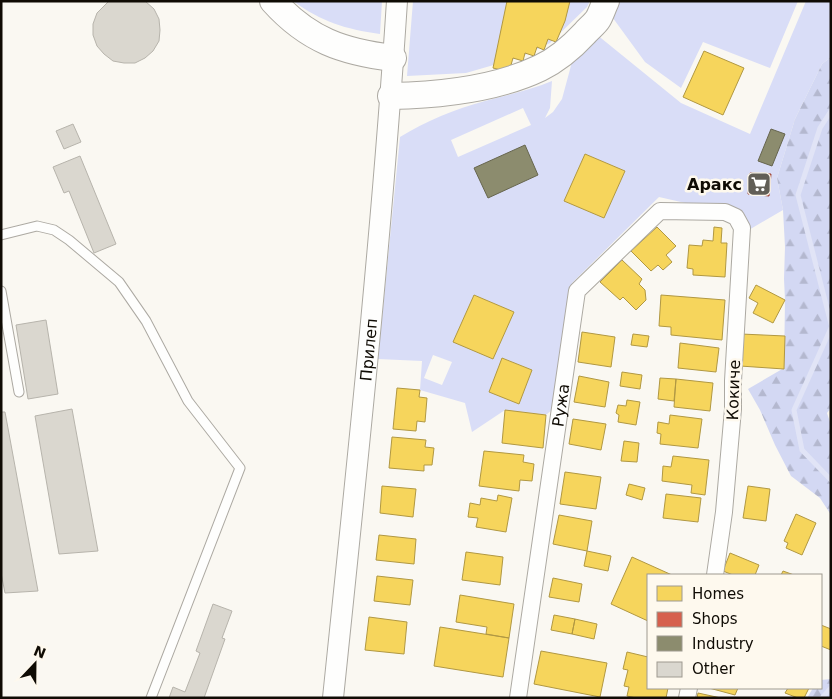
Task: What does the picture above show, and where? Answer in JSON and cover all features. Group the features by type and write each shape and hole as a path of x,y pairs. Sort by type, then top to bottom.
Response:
{"main road":[{"path":"273,1 284,13 312,35 342,49 361,54 393,58"},
{"path":"391,96 434,95 473,88 516,78 541,68 561,56 579,39 598,19 606,1"}],"street":[{"name":"Прилеп","path":"333,698 365,387 391,96 397,1"},
{"name":"Ружа","path":"518,698 577,291 660,211 725,212"},
{"name":"Кокиче","path":"715,574 724,512 732,418 742,234 736,217 725,212"}],"lane":[{"path":"1,235 37,226 54,230 118,282 146,321 188,401 240,468 151,698"},
{"path":"1,291 19,392"}],"shaded area":[{"path":"293,1 382,1 380,34 334,24"},
{"path":"413,1 590,1 587,7 550,43 521,57 466,73 407,76"},
{"path":"615,1 798,1 770,68 703,42 681,88 645,62 610,14"},
{"path":"806,1 831,1 831,57 822,64 795,119 777,178 783,210 742,234 725,212 659,197 572,283 553,409 546,415 505,410 472,432 465,403 420,390 422,361 378,359 400,137 452,112 552,81 550,108 545,118 553,112 562,99 572,62 596,34 681,103 750,134","holes":["523,108 531,125 458,157 451,140","525,146 538,175 488,197 475,168","585,154 625,171 604,218 565,200","474,295 514,312 493,359 454,341","433,355 452,362 442,385 424,378","502,358 532,370 519,403"]}],"green space":[{"path":"831,57 831,408 827,413 831,425 831,515 820,498 791,476 748,389 784,368 785,247 783,210 777,178 795,119 822,64"},
{"path":"831,679 831,698 807,698 812,689 822,689 822,680"}],"building: Homes":[{"path":"507,1 570,1 565,21 556,42 548,39 544,50 537,47 534,56 525,53 523,61 513,58 509,72 493,68"},
{"path":"704,51 744,68 723,115 683,97"},
{"path":"585,154 625,171 604,218 564,201"},
{"path":"657,227 676,246 666,255 672,262 663,270 658,265 651,271 631,251"},
{"path":"714,227 722,228 721,243 727,243 725,277 693,275 693,269 687,268 689,245 702,246 703,240 713,241"},
{"path":"622,260 642,279 639,284 645,290 646,300 636,310 623,297 620,300 600,282"},
{"path":"756,285 785,300 773,323 753,313 758,303 749,298"},
{"path":"474,295 514,312 493,359 453,342"},
{"path":"661,295 725,300 722,340 671,335 671,327 659,326"},
{"path":"582,332 615,337 611,367 578,362"},
{"path":"633,334 649,336 647,347 631,345"},
{"path":"741,334 785,336 784,369 740,366"},
{"path":"680,343 719,348 716,372 678,368"},
{"path":"502,358 532,370 519,404 489,392"},
{"path":"622,372 642,375 640,389 620,386"},
{"path":"579,376 609,382 605,407 574,402"},
{"path":"660,378 676,379 674,401 658,399"},
{"path":"676,379 713,383 710,411 674,407"},
{"path":"397,388 420,390 419,397 427,398 425,422 417,421 416,431 393,429"},
{"path":"627,400 640,402 636,425 618,422 619,415 616,413 618,405 626,406"},
{"path":"505,410 546,415 543,448 502,443"},
{"path":"670,415 702,419 698,448 660,444 661,434 657,433 658,422 669,424"},
{"path":"573,419 606,424 601,450 569,444"},
{"path":"392,437 426,440 425,447 434,448 432,465 424,465 424,471 389,468"},
{"path":"624,441 639,443 637,462 621,461"},
{"path":"484,451 524,455 523,462 534,464 532,481 520,480 519,491 479,486"},
{"path":"673,456 709,460 705,495 691,493 692,485 662,481 663,466 671,467"},
{"path":"565,472 601,477 596,509 560,504"},
{"path":"629,484 645,488 642,500 626,495"},
{"path":"382,486 416,489 413,517 380,513"},
{"path":"748,486 770,489 766,521 743,518"},
{"path":"666,494 701,498 698,522 663,518"},
{"path":"498,495 512,498 506,532 476,527 478,518 468,517 470,503 480,505 481,498 497,501"},
{"path":"796,514 816,523 802,555 786,548 788,543 784,541"},
{"path":"559,515 592,521 587,551 553,544"},
{"path":"379,535 416,539 414,564 376,560"},
{"path":"587,551 611,556 608,571 584,566"},
{"path":"466,552 503,557 500,585 462,580"},
{"path":"730,553 759,565 755,574 730,574 723,571"},
{"path":"632,557 670,574 647,574 647,621 611,604"},
{"path":"377,576 413,580 410,605 374,601"},
{"path":"553,578 582,584 579,602 549,597"},
{"path":"460,595 514,604 509,638 486,634 487,627 456,622"},
{"path":"554,615 575,619 572,634 551,630"},
{"path":"369,617 407,622 404,654 365,650"},
{"path":"575,619 597,624 594,639 572,634"},
{"path":"822,625 831,629 831,650 822,646"},
{"path":"440,627 509,638 503,677 434,666"},
{"path":"541,651 607,663 600,697 534,684"},
{"path":"627,652 647,657 647,689 668,689 666,698 636,698 627,696 629,687 624,686 628,670 623,669"},
{"path":"713,689 738,689 735,695"},
{"path":"787,689 808,689 804,698 798,698 785,693"},
{"path":"698,693 721,698 697,698"}],"building: Shops":[{"name":"Аракс","path":"750,173 771,174 769,196 748,194"}],"building: Industry":[{"path":"771,129 785,134 772,166 758,161"},
{"path":"525,145 538,175 488,198 474,168"}],"building: Other":[{"path":"109,1 145,1 154,9 159,19 159,41 153,51 145,58 135,63 113,61 97,46 93,35 93,24 97,13"},
{"path":"73,124 81,142 64,149 56,131"},
{"path":"80,156 116,244 94,253 69,191 64,193 53,167"},
{"path":"46,320 58,394 28,399 16,325"},
{"path":"72,409 98,551 59,554 35,416"},
{"path":"1,412 5,412 38,591 5,593 1,573"},
{"path":"213,604 232,611 222,638 225,639 204,698 169,698 173,687 185,692 200,653 196,651"}],"waterway":[{"path":"831,111 820,128 798,195 831,324"},
{"path":"831,328 794,410 802,450 831,480"},
{"path":"822,698 831,688"}],"place":[{"name":"Аракс","path":"759,184"}]}
